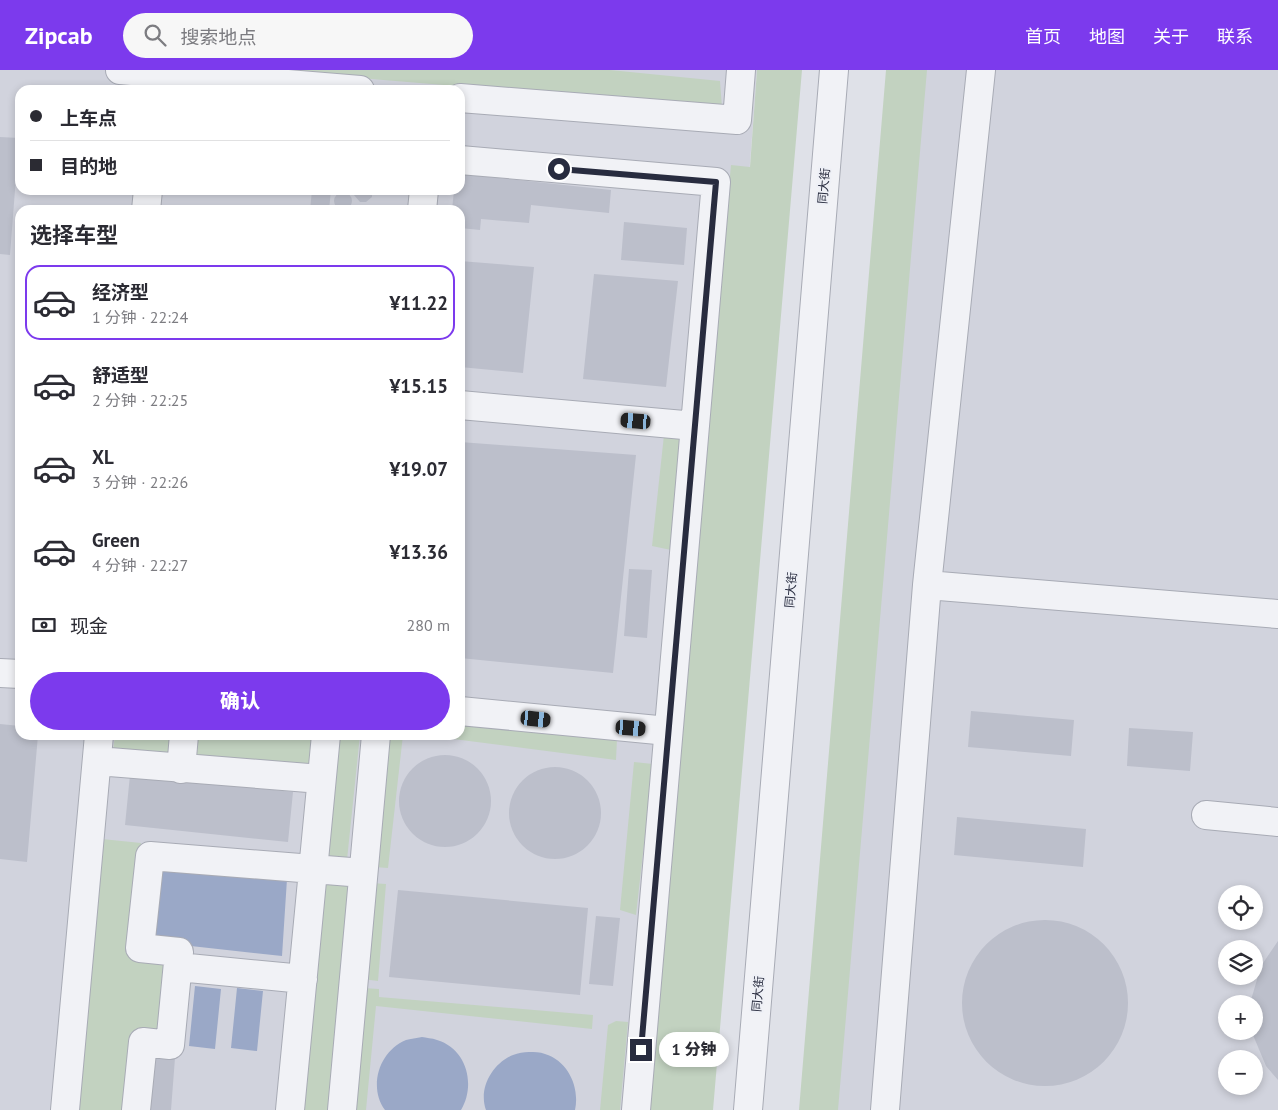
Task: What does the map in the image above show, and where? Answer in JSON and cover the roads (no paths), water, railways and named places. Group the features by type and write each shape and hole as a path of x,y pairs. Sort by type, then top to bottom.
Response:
{"street":[{"path":"120,70 157,82 213,79 293,85"},
{"path":"465,98 737,120 741,70"},
{"name":"同大街","path":"748,1110 834,70"},
{"path":"885,1110 927,585 981,70"},
{"path":"465,160 716,182 636,1110"},
{"path":"465,405 695,426"},
{"path":"927,585 1278,614"},
{"path":"0,673 15,674"},
{"path":"465,712 668,732"},
{"path":"181,769 184,740"},
{"path":"290,1110 325,740"},
{"path":"342,1110 376,740"},
{"path":"65,1110 98,748 181,769 321,779"},
{"path":"1206,815 1278,822"},
{"path":"136,1110 143,1042 170,1045 179,952 140,948 150,856 363,873"},
{"path":"178,967 303,979"}],"water":[{"path":"161,868 287,879 282,956 155,942"},
{"path":"195,986 221,989 215,1049 189,1046"},
{"path":"237,988 263,991 257,1051 231,1048"},
{"path":"422,1037 435,1039 447,1045 456,1051 462,1060 468,1079 468,1090 461,1110 385,1110 380,1101 377,1081 383,1061 397,1045 406,1040"},
{"path":"529,1052 553,1057 566,1069 574,1084 576,1093 575,1110 486,1110 484,1093 489,1077 494,1070 499,1064 513,1055"}]}
